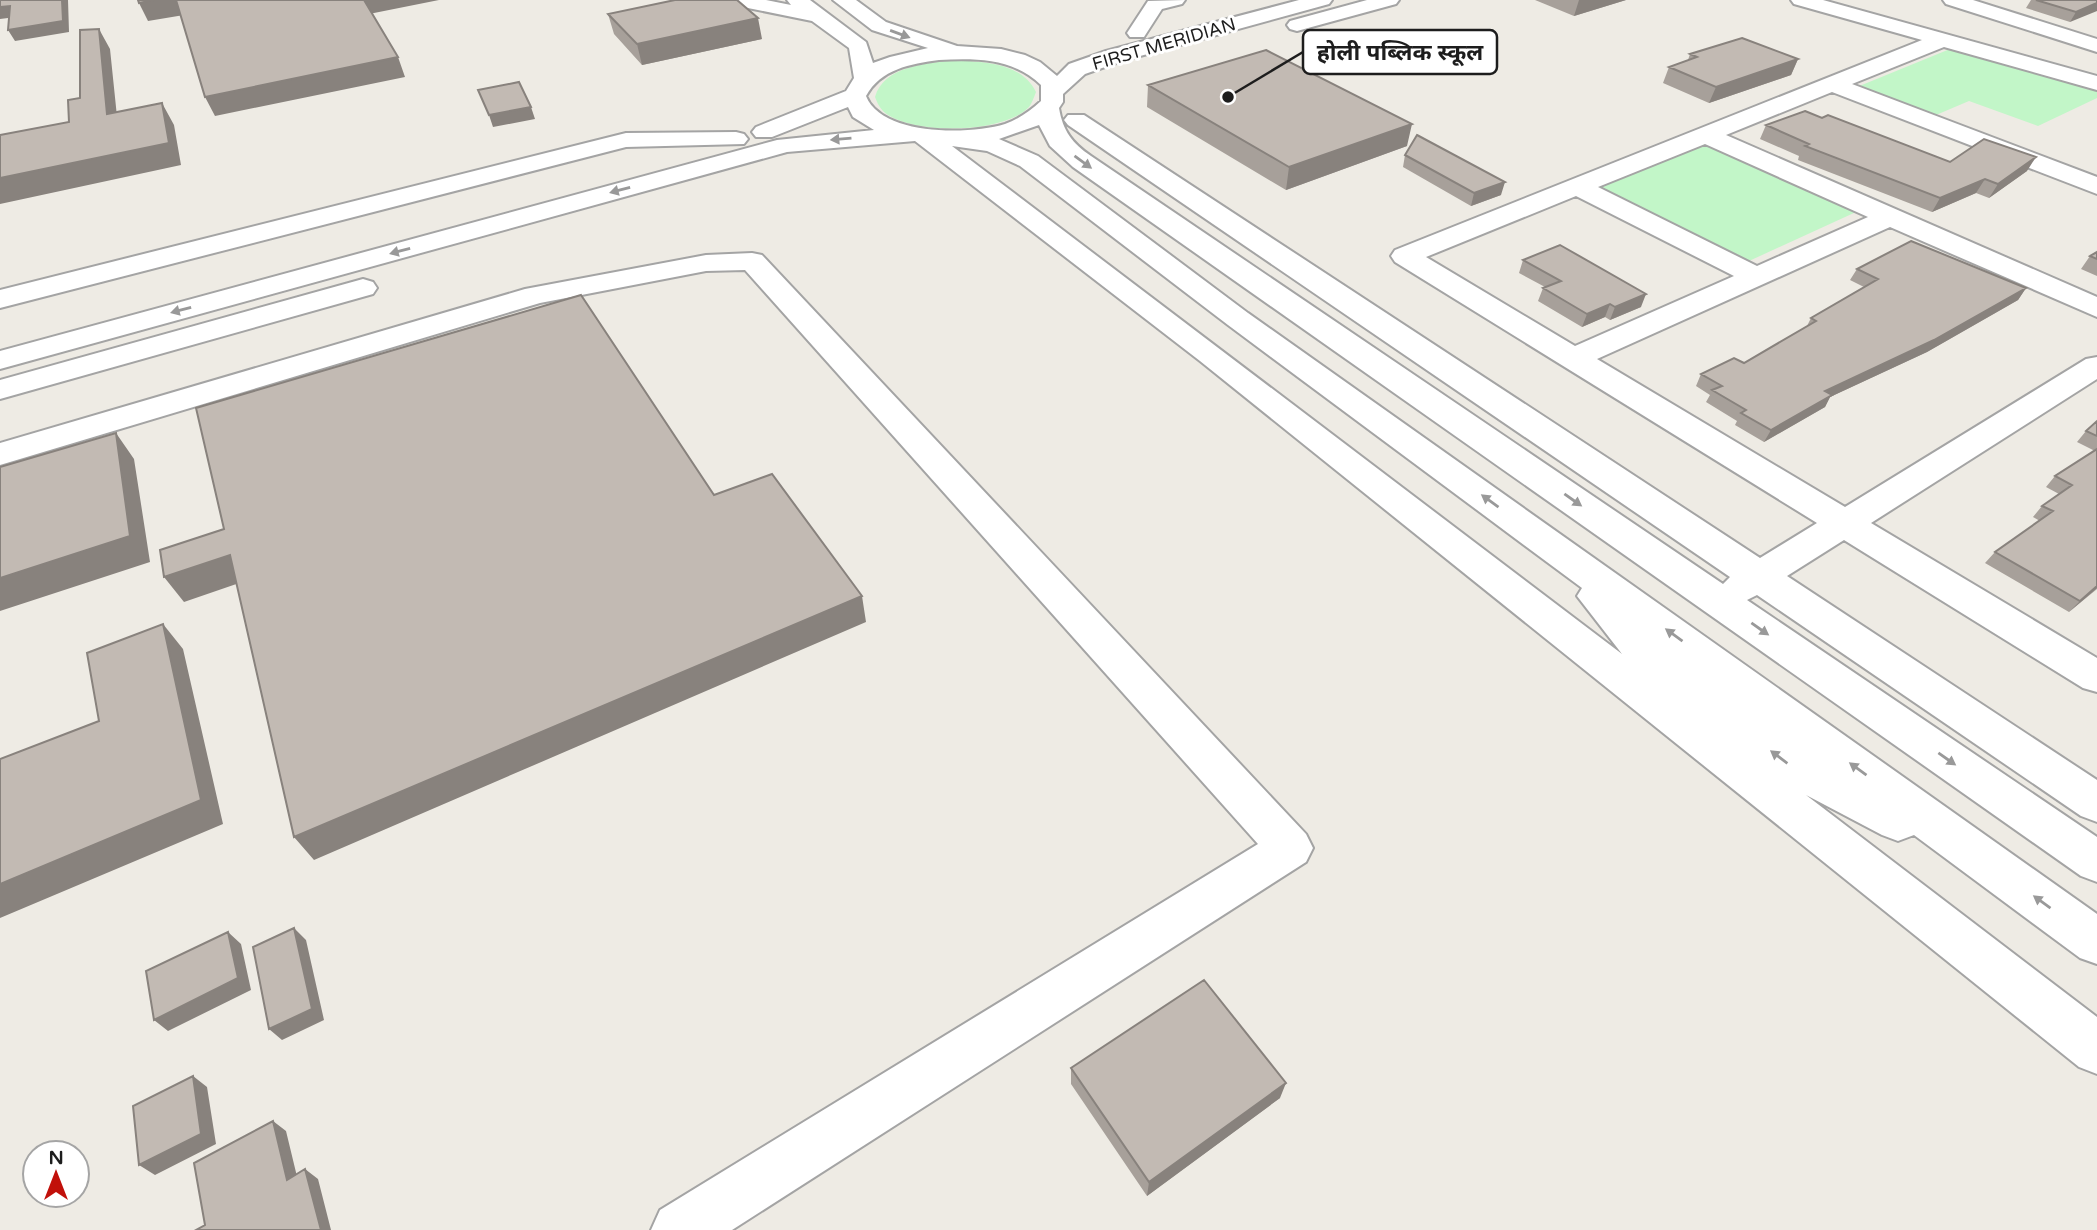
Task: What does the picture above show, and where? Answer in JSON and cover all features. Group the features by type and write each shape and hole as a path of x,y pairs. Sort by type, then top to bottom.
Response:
{"street":[{"path":"746,0 819,16"},
{"path":"797,0 859,46 861,111 888,128 993,145 1029,161 1238,319 1560,552 1647,657 1791,766 2012,881 2097,942"},
{"path":"1137,33 1156,5 1175,0"},
{"name":"FIRST MERIDIAN","path":"1083,46 1261,0"},
{"name":"FIRST MERIDIAN","path":"921,135 992,133 1027,122 1059,106 1077,69 1114,56 1322,0"},
{"path":"1192,35 1273,31 1389,0"},
{"path":"1801,0 2097,83"},
{"path":"1954,0 2097,46"},
{"path":"852,3 879,26 906,37 964,52 1017,60 1039,70 1059,106 1195,200 2097,803"},
{"path":"1942,40 1405,256 2097,677"},
{"path":"993,55 1047,50"},
{"path":"0,360 736,149 860,87 880,69 917,57 964,52"},
{"path":"1832,84 2097,186"},
{"path":"1059,106 1049,128 1062,146 2097,862"},
{"path":"170,288 736,149 921,135 1085,259 2097,1049"},
{"path":"1704,135 2097,308"},
{"path":"0,299 626,140 736,149"},
{"path":"0,390 674,201 736,149"},
{"path":"1064,185 1085,259"},
{"path":"1577,187 1756,276"},
{"path":"1125,191 1195,200"},
{"path":"1573,358 1889,217"},
{"path":"0,454 535,295 706,263 752,261 1290,848 680,1230"},
{"path":"1719,601 2097,366"}],"green space":[{"path":"1950,49 2097,88 2097,98 2038,126 1969,101 1936,115 1857,87"},
{"path":"953,60 1000,66 1021,75 1036,92 1029,107 1017,116 999,123 979,127 934,128 896,119 879,106 875,97 880,87 896,73 918,65"},
{"path":"1705,145 1856,212 1749,261 1599,186"}],"building":[{"path":"0,0 62,0 63,21 8,30 10,6 0,7"},
{"path":"176,0 364,0 398,57 205,97"},
{"path":"675,0 737,0 758,18 637,44 608,14"},
{"path":"2036,0 2097,0 2097,3 2076,12"},
{"path":"99,29 107,114 162,103 169,143 0,178 0,135 69,122 68,100 80,98 80,30"},
{"path":"1742,38 1798,59 1716,87 1669,67 1697,57 1690,54"},
{"path":"1266,50 1412,124 1289,167 1148,85"},
{"path":"519,82 531,107 489,115 478,90"},
{"path":"1805,111 1822,118 1828,115 1950,162 1984,139 2036,157 1998,184 1985,179 1940,198 1805,146 1809,144 1766,125"},
{"path":"1417,135 1505,182 1474,193 1405,155"},
{"path":"1911,241 2026,288 1934,340 1825,391 1832,395 1771,430 1741,413 1746,410 1712,390 1722,386 1701,374 1734,358 1744,363 1816,321 1811,318 1878,279 1857,269"},
{"path":"1560,245 1646,294 1615,307 1610,304 1587,314 1543,288 1561,281 1523,260"},
{"path":"581,295 714,495 772,474 862,596 294,837 230,555 164,577 160,550 224,529 196,408"},
{"path":"2097,421 2097,436 2086,431"},
{"path":"116,433 130,536 0,578 0,467"},
{"path":"2097,449 2097,586 2080,601 1995,552 2053,511 2042,506 2072,485 2055,476"},
{"path":"163,624 201,800 0,884 0,759 99,721 87,653"},
{"path":"294,928 312,1009 269,1029 253,947"},
{"path":"228,932 238,978 154,1020 146,971"},
{"path":"1204,980 1286,1083 1149,1182 1071,1068"},
{"path":"193,1076 201,1134 139,1165 133,1106"},
{"path":"273,1121 287,1180 305,1169 321,1230 196,1230 205,1225 194,1163"}],"place":[{"name":"होली पब्लिक स्कूल","path":"1228,97"}]}
